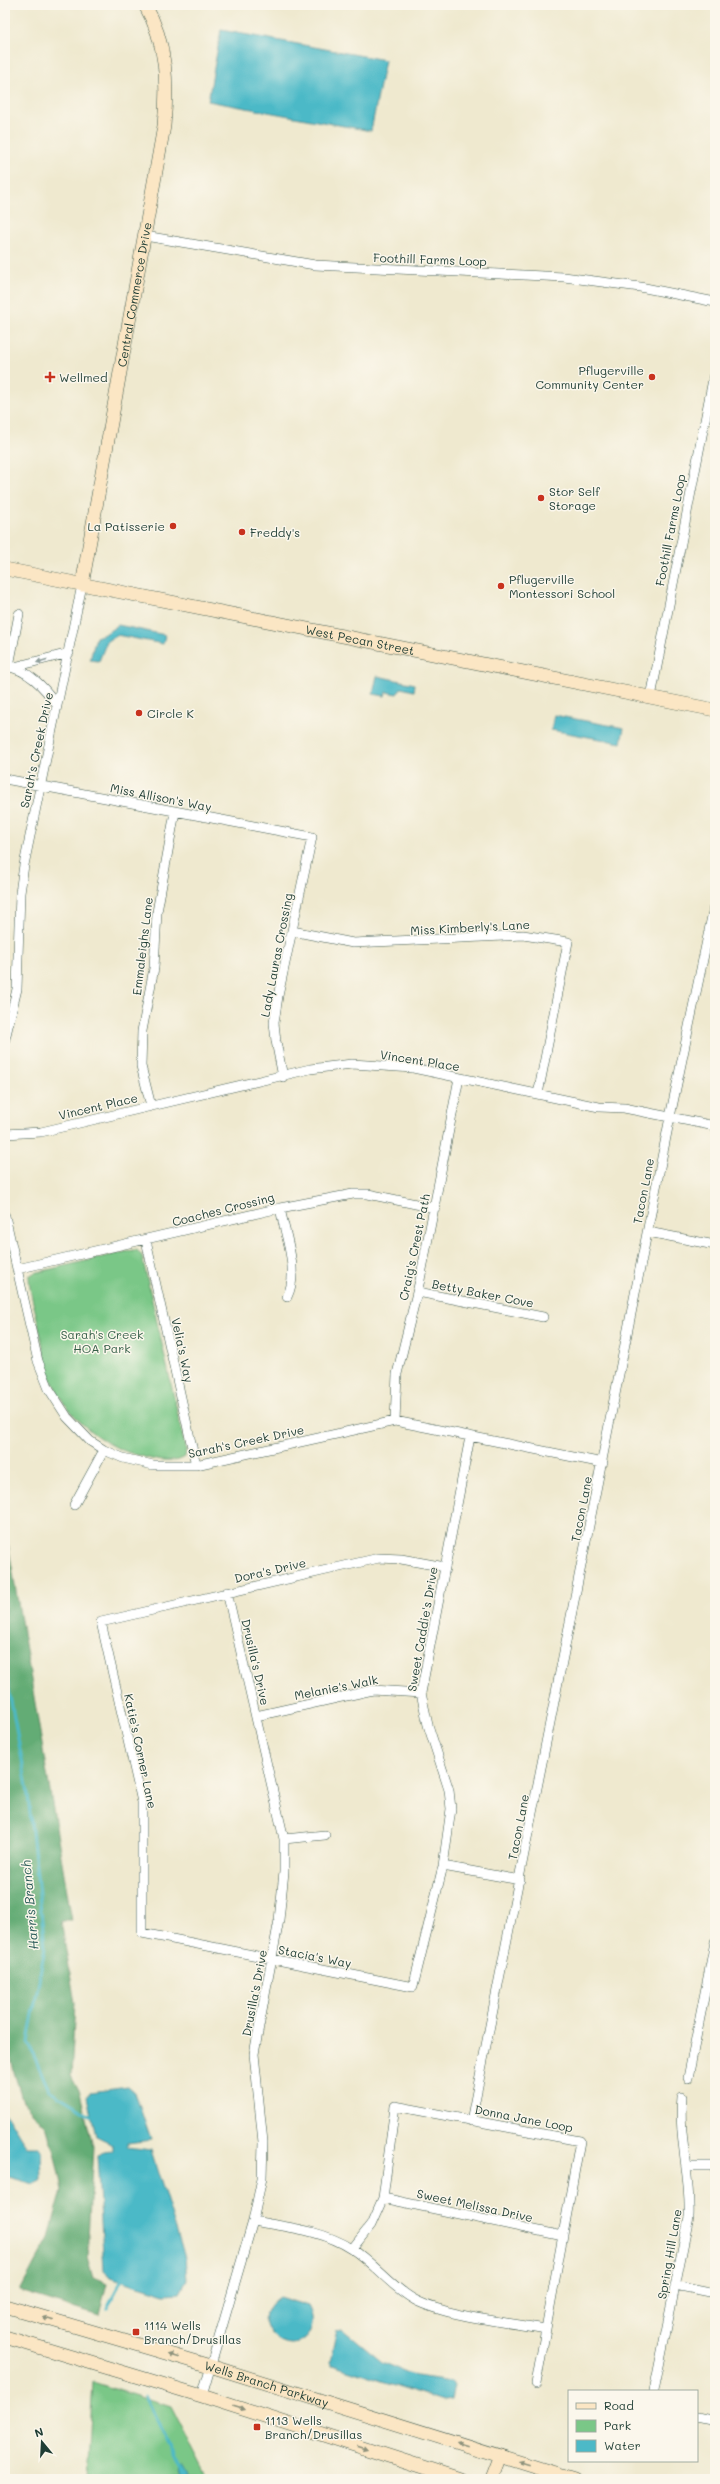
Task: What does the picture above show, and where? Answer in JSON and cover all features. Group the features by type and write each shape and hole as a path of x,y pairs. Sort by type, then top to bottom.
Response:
{"main road":[{"name":"Central Commerce Drive","path":"82,585 164,126 167,85 162,50 145,5"},
{"name":"West Pecan Street","path":"5,569 715,710"},
{"name":"Wells Branch Parkway","path":"5,2306 210,2366 574,2479"},
{"path":"5,2337 202,2396 460,2479"},
{"path":"491,2479 500,2456"}],"street":[{"name":"Foothill Farms Loop","path":"145,236 315,265 362,269 564,277 640,287 715,302"},
{"name":"Foothill Farms Loop","path":"651,697 715,369"},
{"name":"Sarah's Creek Drive","path":"5,1039 17,989 20,893 40,786 82,585"},
{"path":"9,666 19,614"},
{"path":"9,666 69,653"},
{"path":"9,666 29,675 46,689 57,705"},
{"name":"Miss Allison's Way","path":"5,779 312,837"},
{"name":"Emmaleighs Lane","path":"151,1106 141,1066 142,1031 154,968 156,912 175,812"},
{"name":"Lady Lauras Crossing","path":"283,1077 274,1023 278,996 312,837"},
{"name":"Tacon Lane","path":"471,2121 520,1880 670,1116 715,902"},
{"name":"Miss Kimberly's Lane","path":"292,931 354,943 523,935 568,942 538,1094"},
{"name":"Vincent Place","path":"5,1134 40,1132 283,1077 310,1069 352,1064 413,1068 599,1107 670,1116 715,1126"},
{"name":"Craig's Crest Path","path":"395,1421 397,1374 418,1292 459,1078"},
{"name":"Coaches Crossing","path":"17,1270 280,1208 361,1194 435,1208"},
{"path":"280,1208 293,1274 292,1286 287,1297"},
{"name":"Sarah's Creek Drive","path":"5,1216 38,1361 49,1389 58,1405 76,1427 104,1450 123,1458 153,1465 196,1465 395,1421 602,1463"},
{"path":"648,1232 715,1245"},
{"name":"Velia's Way","path":"146,1240 196,1465"},
{"name":"Betty Baker Cove","path":"418,1292 543,1317"},
{"name":"Sweet Caddie's Drive","path":"413,1987 443,1866 450,1803 442,1766 428,1725 421,1693 470,1437"},
{"path":"74,1505 104,1450"},
{"name":"Dora's Drive","path":"101,1622 380,1558 401,1559 445,1567"},
{"name":"Drusilla's Drive","path":"202,2396 253,2221 262,2178 263,2142 254,2054 272,1960 284,1872 284,1839 227,1592"},
{"name":"Katie's Corner Lane","path":"101,1622 142,1802 142,1933"},
{"name":"Melanie's Walk","path":"256,1716 373,1690 421,1693"},
{"path":"284,1839 325,1835"},
{"path":"443,1866 520,1880"},
{"name":"Stacia's Way","path":"142,1933 413,1987"},
{"path":"688,2078 715,1942"},
{"name":"Spring Hill Lane","path":"654,2390 689,2217 690,2198 682,2126 682,2097"},
{"name":"Donna Jane Loop","path":"352,2249 371,2224 383,2198 395,2106 580,2141 536,2384"},
{"path":"687,2166 715,2166"},
{"name":"Sweet Melissa Drive","path":"383,2198 563,2236"},
{"path":"253,2221 310,2232 338,2241 352,2249 396,2287 416,2301 441,2310 546,2329"},
{"path":"675,2286 715,2293"},
{"path":"698,2417 715,2420"}],"green space":[{"name":"Sarah's Creek HOA Park","path":"137,1250 142,1256 186,1450 185,1457 175,1461 146,1458 127,1452 100,1438 78,1420 60,1396 50,1376 31,1295 29,1276 34,1273"},
{"path":"5,1526 72,1921 61,1921 75,2003 71,2076 80,2093 93,2147 87,2257 93,2277 107,2283 99,2315 20,2291 49,2237 62,2190 55,2156 46,2127 23,2102 14,2072 5,2028"},
{"path":"93,2382 171,2407 208,2479 87,2479"}],"water":[{"path":"221,30 385,60 371,131 208,101"},
{"path":"118,625 165,635 163,644 117,635 107,641 99,661 90,660 96,637 105,634"},
{"path":"377,676 415,684 414,691 401,688 397,694 386,692 385,696 373,694"},
{"path":"554,715 624,728 621,743 551,730"},
{"path":"128,2087 135,2093 151,2140 127,2143 127,2147 151,2150 185,2258 187,2280 180,2293 165,2294 110,2277 104,2270 97,2156 103,2151 113,2150 113,2144 96,2136 87,2097 91,2092"},
{"path":"5,2114 27,2146 38,2146 41,2150 42,2180 34,2184 5,2176"},
{"path":"279,2297 308,2306 310,2309 312,2326 309,2333 301,2341 292,2344 282,2342 273,2336 267,2328 265,2318 269,2307"},
{"path":"342,2329 382,2362 416,2376 451,2381 454,2386 451,2400 444,2401 332,2365 330,2361 337,2330"},
{"path":"184,2467 191,2479 182,2479 180,2473"}],"waterway":[{"name":"Harris Branch","path":"5,1669 27,1787 45,1947 28,2042 49,2090 95,2118"},
{"name":"Harris Branch","path":"107,2308 123,2277"},
{"name":"Harris Branch","path":"145,2396 186,2479"}],"place":[{"name":"Wellmed","path":"50,377"},
{"name":"Pflugerville Community Center","path":"652,377"},
{"name":"Stor Self Storage","path":"541,498"},
{"name":"La Patisserie","path":"173,526"},
{"name":"Freddy's","path":"242,532"},
{"name":"Pflugerville Montessori School","path":"501,586"},
{"name":"Circle K","path":"139,713"},
{"name":"1114 Wells Branch/Drusillas","path":"136,2332"},
{"name":"1113 Wells Branch/Drusillas","path":"257,2427"}]}
